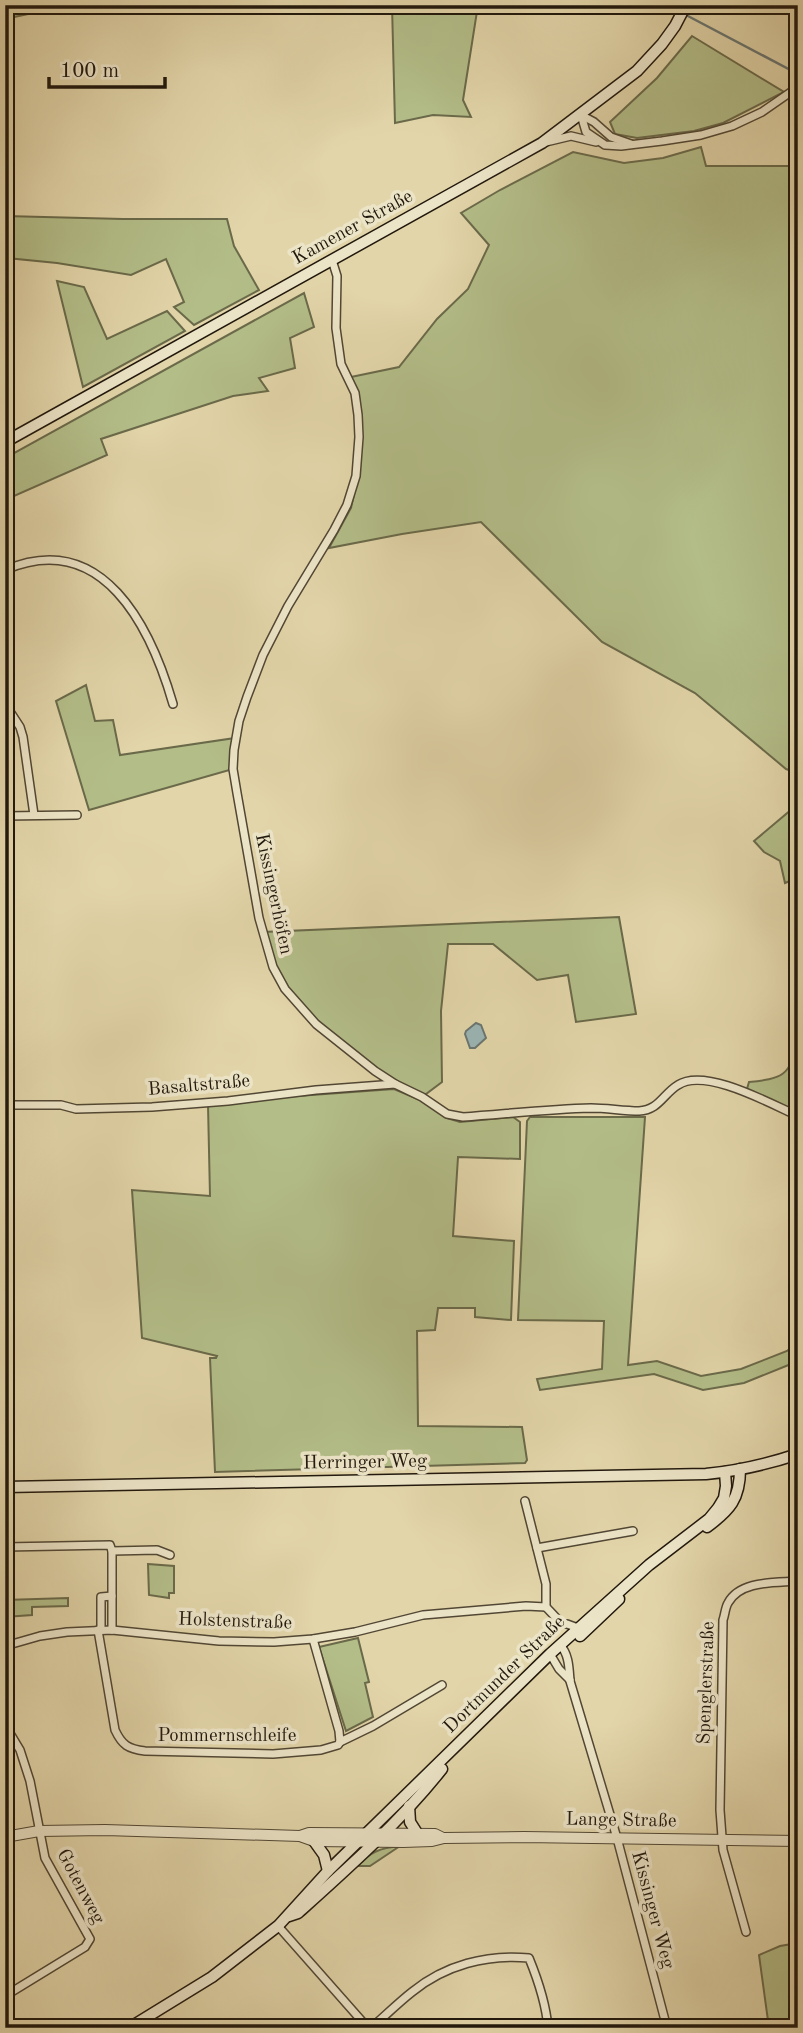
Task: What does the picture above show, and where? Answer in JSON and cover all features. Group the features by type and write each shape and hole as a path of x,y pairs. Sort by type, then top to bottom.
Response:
{"main road":[{"name":"Kamener Straße","path":"5,442 542,143 637,71 676,26 686,5"},
{"path":"726,1472 772,1463 798,1454"},
{"name":"Dortmunder Straße","path":"129,2028 212,1977 289,1916 298,1913 351,1865 366,1839 383,1833 564,1645 722,1516 737,1496 740,1469"},
{"name":"Dortmunder Straße","path":"564,1645 578,1628 649,1564 709,1519 724,1498 726,1472"},
{"name":"Herringer Weg","path":"5,1487 726,1472"},
{"name":"Dortmunder Straße","path":"289,1916 292,1909 328,1871 366,1839 552,1657"},
{"path":"409,1806 410,1822 416,1833"},
{"path":"314,1841 324,1855 328,1871"}],"street":[{"path":"542,143 571,136 605,145 621,146 701,135 732,126 761,112 796,89"},
{"path":"581,115 611,137 631,144"},
{"path":"581,115 586,132 605,145"},
{"name":"Kissingerhöfen","path":"332,260 337,276 336,328 341,364 355,393 358,415 356,476 339,522 293,596 263,655 239,721 234,750 233,769 259,918 278,978 295,1002 316,1024 374,1070 447,1114 463,1117 591,1108 640,1111 657,1105 683,1082 695,1080 718,1082 737,1088 798,1116"},
{"path":"5,570 45,561 61,561 80,565 98,574 112,587 141,625 155,650 173,704"},
{"path":"5,704 20,727 23,737 34,815"},
{"path":"5,816 77,816"},
{"name":"Basaltstraße","path":"5,1105 61,1105 76,1109 152,1107 395,1084"},
{"path":"526,1501 546,1584 546,1607 562,1624 578,1628"},
{"path":"537,1548 633,1531"},
{"path":"5,1547 110,1545 112,1630"},
{"path":"112,1551 157,1550 170,1555"},
{"name":"Spenglerstraße","path":"746,1932 721,1840 723,1620 728,1603 736,1594 749,1587 798,1581"},
{"name":"Pommernschleife","path":"112,1595 100,1597 99,1630 115,1730 120,1741 133,1749 273,1754 332,1748 442,1685"},
{"name":"Holstenstraße","path":"5,1646 40,1636 99,1630 237,1642 274,1642 355,1632 423,1615 526,1606 546,1607"},
{"name":"Kissinger Weg","path":"562,1624 570,1681 617,1838 667,2028"},
{"path":"313,1639 340,1742"},
{"name":"Kissinger Weg","path":"552,1657 570,1681"},
{"path":"5,1725 20,1750 30,1781 39,1831"},
{"name":"Lange Straße","path":"5,1837 39,1831 168,1830 300,1836 314,1841 617,1838 798,1841"},
{"name":"Gotenweg","path":"5,1996 85,1947 90,1939 45,1858 39,1831"},
{"name":"Lange Straße","path":"300,1836 309,1833 366,1839"},
{"name":"Lange Straße","path":"383,1833 435,1834 444,1838"},
{"path":"278,1926 369,2028 412,1991 452,1968 485,1959 525,1957 529,1958 538,1982 548,2028"}],"green space":[{"path":"5,5 70,5 5,19"},
{"path":"392,5 478,5 463,100 471,117 433,115 395,123"},
{"path":"692,36 784,92 723,123 694,131 637,138 615,134 610,122 657,78"},
{"path":"701,147 706,166 798,166 798,773 786,769 695,693 602,642 481,522 329,548 351,508 357,481 361,418 357,390 351,377 399,367 437,319 468,289 489,245 461,213 573,152 624,163 663,158"},
{"path":"5,216 227,219 234,246 259,290 194,325 174,307 184,302 166,259 131,275 7,258"},
{"path":"57,281 84,287 107,339 167,311 185,331 83,387"},
{"path":"304,293 314,327 290,338 295,368 259,378 268,391 233,396 101,439 107,455 5,500 5,458"},
{"path":"86,685 95,721 113,720 120,755 235,738 233,769 89,810 56,701"},
{"path":"798,804 798,1113 747,1089 749,1082 783,1074 791,1063 796,1043 792,880 785,883 780,861 764,852 754,841"},
{"path":"619,917 636,1014 576,1022 568,975 537,980 493,944 448,944 441,1011 442,1082 422,1097 395,1084 335,1040 285,989 263,932"},
{"path":"394,1089 420,1100 447,1118 460,1122 513,1117 520,1122 520,1159 458,1157 453,1236 514,1241 511,1320 475,1317 475,1308 438,1308 435,1330 417,1331 418,1426 522,1427 527,1460 525,1463 215,1472 210,1358 217,1356 142,1338 132,1190 210,1196 208,1105"},
{"path":"530,1117 645,1117 628,1365 657,1361 701,1376 741,1369 787,1351 798,1342 798,1359 744,1383 703,1390 654,1374 540,1390 537,1379 602,1369 604,1321 518,1320 527,1121"},
{"path":"148,1564 174,1566 174,1593 169,1593 169,1598 149,1595"},
{"path":"68,1598 68,1606 32,1607 32,1615 5,1617 5,1600"},
{"path":"358,1638 369,1682 365,1683 373,1717 346,1731 319,1647"},
{"path":"400,1846 370,1866 357,1866 376,1852"},
{"path":"798,1943 798,2028 769,2028 759,1955 780,1946"}],"water":[{"path":"476,1023 481,1025 486,1038 475,1048 470,1048 465,1034"}],"waterway":[{"path":"668,5 680,12"},
{"path":"686,15 798,74"}]}
